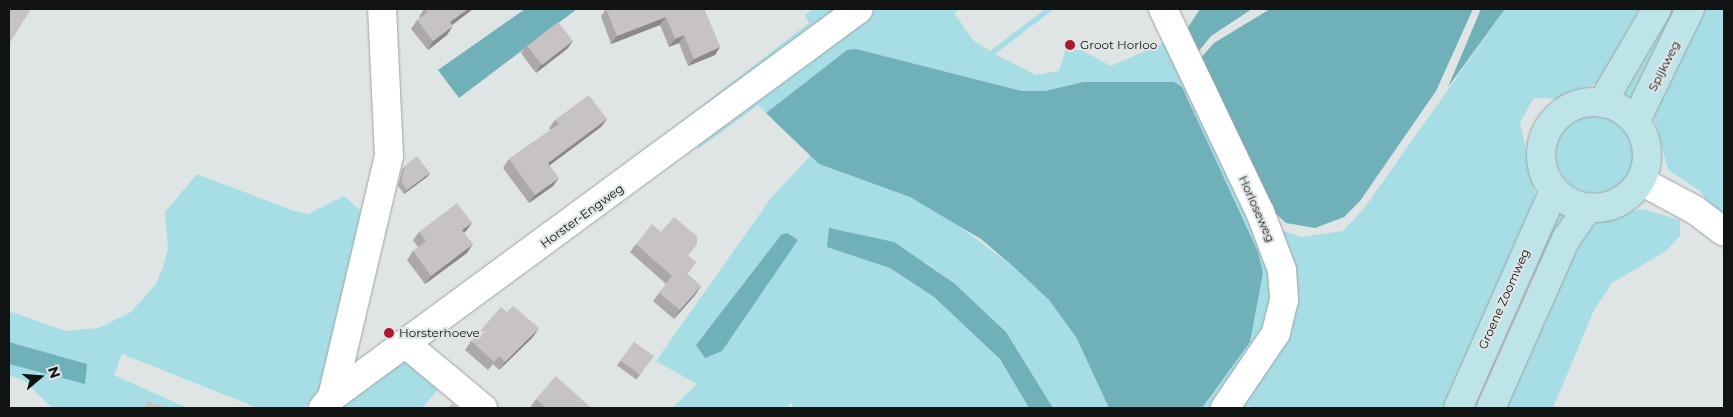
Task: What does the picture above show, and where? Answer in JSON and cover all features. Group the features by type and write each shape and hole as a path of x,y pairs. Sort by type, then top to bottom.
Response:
{"main road":[{"path":"1602,103 1657,9"},
{"name":"Spijkweg","path":"1635,122 1690,9"},
{"path":"1602,103 1620,109 1635,122 1645,140 1647,161 1641,181 1621,200 1588,208 1569,202 1554,190 1541,161 1547,130 1570,108 1602,103"},
{"name":"Groene Zoomweg","path":"1458,408 1554,190"},
{"path":"1491,408 1566,239 1588,208"}],"street":[{"name":"Horster-Engweg","path":"328,403 389,156 382,9"},
{"name":"Horster-Engweg","path":"328,403 859,9"},
{"name":"Horloseweg","path":"1163,9 1260,212 1282,270 1284,300 1276,333 1225,408"},
{"path":"1641,181 1695,210 1724,232"},
{"path":"407,345 483,408"}],"shaded area":[{"path":"525,9 577,9 459,98 438,70"},
{"path":"813,9 846,9 671,135 669,131 809,23 805,15"},
{"path":"871,9 960,9 954,13 974,41 990,51 1045,9 1054,9 995,54 1036,75 1059,71 1066,48 1083,51 1111,66 1170,40 1264,240 1275,313 1217,408 1202,408 1250,342 1263,273 1186,94 1083,82 1045,91 1022,91 856,49 847,50 766,113 758,105 697,150 698,141"},
{"path":"1200,9 1252,9 1211,36 1194,57 1183,35"},
{"path":"1270,9 1473,9 1436,91 1360,201 1344,217 1315,228 1286,223 1263,202 1197,62 1214,43"},
{"path":"1481,9 1505,9 1448,87"},
{"path":"1505,9 1650,9 1605,79 1562,99 1534,98 1520,122 1536,199 1449,408 1235,408 1273,353 1276,228 1301,237 1343,231 1365,207"},
{"path":"1664,9 1682,9 1634,100 1619,91"},
{"path":"1698,9 1724,9 1724,225 1700,191 1668,170 1654,117"},
{"path":"856,49 1022,91 1045,91 1083,82 1174,82 1182,87 1258,252 1263,273 1250,342 1202,408 1109,408 1076,337 1049,300 1015,268 981,239 910,197 819,164 766,113 847,50"},
{"path":"1595,115 1610,118 1622,127 1631,139 1634,154 1631,169 1622,181 1610,190 1595,193 1580,190 1568,181 1559,169 1556,154 1559,139 1568,127 1580,118"},
{"path":"812,154 819,164 910,197 943,214 1015,268 1049,300 1076,337 1109,408 1053,408 1006,332 954,283 925,262 863,257 890,268 934,297 980,337 1000,359 1029,408 793,408 791,402 787,408 672,408 697,384 656,361 771,198","holes":["781,235 705,357 696,345"]},
{"path":"197,174 294,211 308,214 344,196 361,211 321,392 304,408 258,408 122,354 114,375 187,408 52,408 25,381 9,375 9,350 87,364 9,342 9,311 65,331 99,328 131,312 156,284 163,267 168,249 165,212"},
{"path":"1643,209 1680,220 1680,236 1666,251 1612,283 1594,310 1553,408 1502,408 1583,230 1609,216"},
{"path":"1556,210 1569,218 1454,402 1441,394"},
{"path":"829,228 894,242 954,283 1006,332 1053,408 1029,408 1000,359 934,297 890,268 827,247"},
{"path":"787,233 798,240 722,351 705,358 696,345 781,235"},
{"path":"9,342 87,364 85,384 9,364"},
{"path":"406,360 441,386 422,408 332,408 394,361"}],"building":[{"path":"9,9 31,9 9,44"},
{"path":"425,9 468,9 450,22 453,26 433,41 417,20 428,12"},
{"path":"606,9 704,9 720,47 694,59 684,35 675,39 666,17 617,36"},
{"path":"558,22 573,41 542,65 527,46"},
{"path":"589,95 607,119 548,163 559,178 535,195 509,159 559,124 555,120"},
{"path":"417,156 430,173 407,190 401,181 405,166"},
{"path":"457,203 472,223 462,230 473,244 431,276 413,251 426,241 419,232"},
{"path":"674,217 697,236 697,244 688,256 696,262 686,274 701,286 680,310 659,293 672,276 636,244 652,224 661,232"},
{"path":"513,306 539,328 505,362 499,356 494,362 471,341 501,307 507,312"},
{"path":"634,342 653,356 640,375 620,361"},
{"path":"556,376 590,407 546,408 536,399"},
{"path":"148,401 167,408 145,408"},
{"path":"452,403 458,408 448,408"}],"place":[{"name":"Groot Horloo","path":"1070,45"},
{"name":"Horsterhoeve","path":"389,333"}]}
